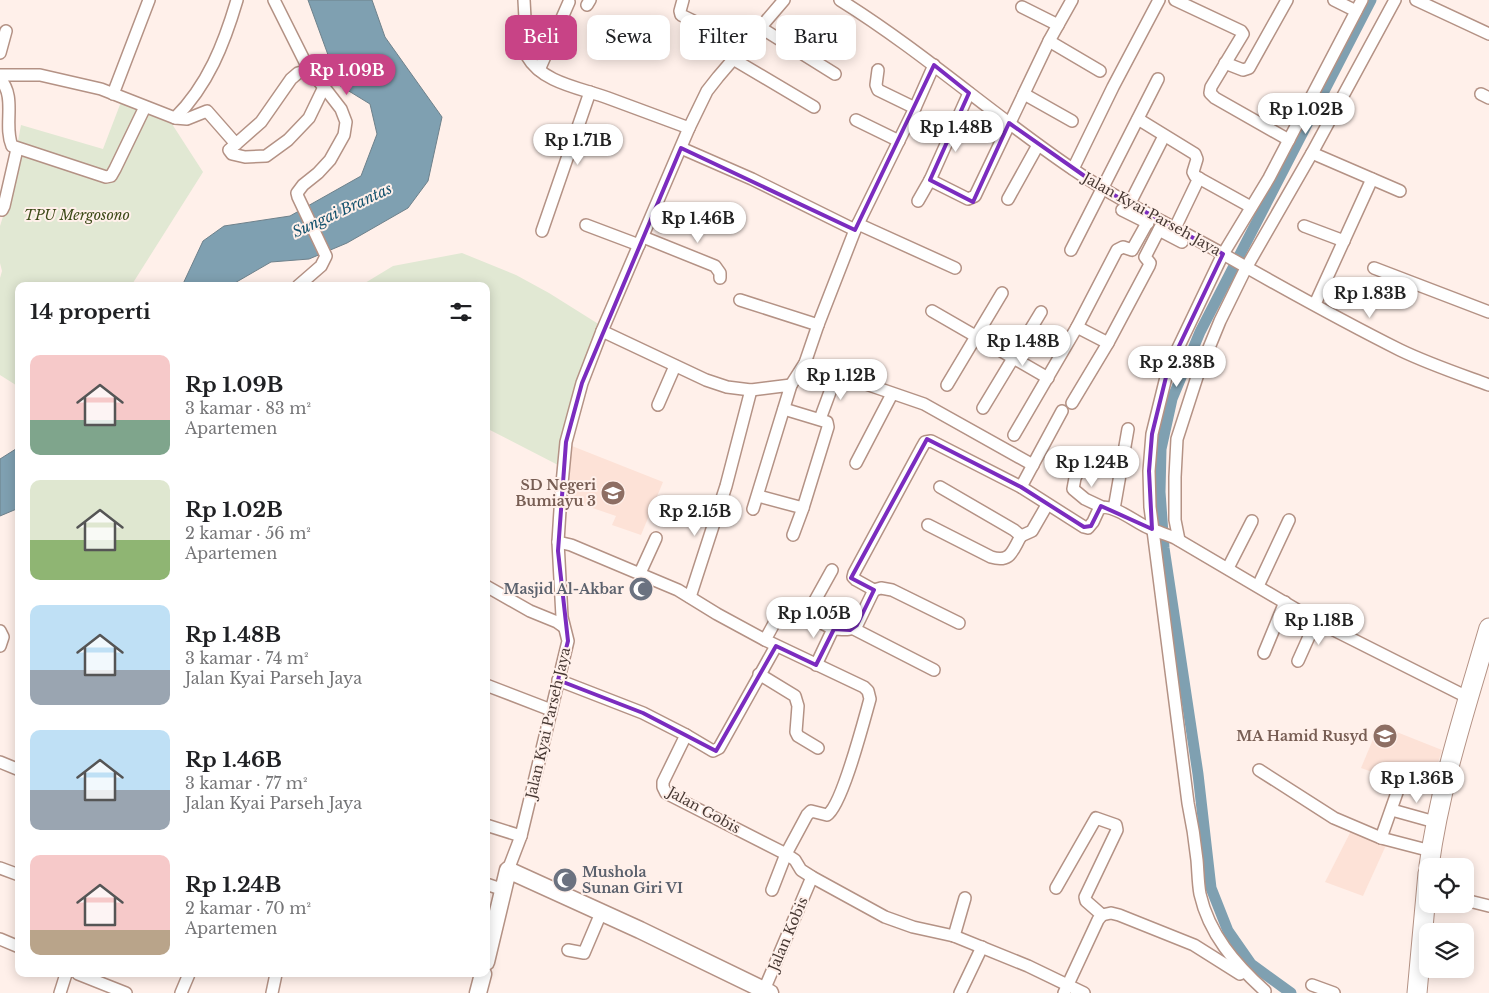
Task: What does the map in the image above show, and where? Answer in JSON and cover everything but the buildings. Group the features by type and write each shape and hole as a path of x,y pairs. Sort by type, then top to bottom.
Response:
{"main road":[{"path":"1430,858 1435,822 1447,770 1469,698 1484,665 1489,628"},
{"path":"508,870 767,992"},
{"name":"Jalan Kyai Parseh Jaya","path":"491,917 504,890 508,870"},
{"path":"1417,993 1424,913"},
{"path":"478,993 482,977"}],"street":[{"path":"113,94 149,0"},
{"path":"175,118 187,106 217,58 228,31 237,0"},
{"path":"274,0 309,70 324,87 346,122 344,135 330,160 297,193 326,256 321,266 303,282"},
{"path":"524,0 527,56 530,62 539,70 568,86 590,92 689,128"},
{"path":"681,15 680,11 683,0"},
{"name":"Jalan Kyai Parseh Jaya","path":"766,22 784,0"},
{"name":"Jalan Kyai Parseh Jaya","path":"840,0 934,65 1038,145 1126,207 1161,226 1175,228 1282,289 1315,304 1401,350 1444,369 1489,385"},
{"path":"930,180 968,199 975,196 1049,41 1072,0"},
{"path":"1073,170 1113,87 1159,0"},
{"path":"1175,0 1243,32 1211,87 1211,96 1289,140"},
{"path":"1225,63 1243,70 1250,68 1287,0"},
{"path":"1334,0 1356,11"},
{"path":"1267,992 1241,970 1229,953 1208,920 1200,893 1194,831 1188,803 1150,507 1149,471 1152,434 1168,369 1225,255 1269,178 1362,0"},
{"path":"1177,539 1175,502 1178,439 1210,344 1245,267 1312,153 1395,0"},
{"path":"1416,0 1489,34"},
{"path":"539,70 569,2"},
{"path":"1022,7 1058,25"},
{"path":"0,53 6,30"},
{"path":"766,31 835,74"},
{"path":"1049,41 1100,71"},
{"name":"Jalan Kyai Parseh Jaya","path":"508,870 521,836 568,641 564,627 558,542 562,465 566,442 582,383 602,331 689,128 707,91 732,60"},
{"path":"735,60 814,107"},
{"path":"754,509 791,385 804,363 856,227 915,108 934,65"},
{"path":"309,70 298,73 291,79 261,122 229,150 232,154 245,157 266,156 288,140 309,118 324,87"},
{"path":"878,70 876,85 878,90 915,108"},
{"path":"0,75 40,75 100,89 175,118 187,119 206,111 236,144"},
{"path":"0,79 6,87 8,96 12,146 97,175 109,177 115,169 145,106"},
{"path":"1071,250 1158,79"},
{"path":"542,231 590,92"},
{"path":"918,201 930,180 969,93"},
{"path":"1024,94 1072,121"},
{"path":"1138,119 1195,154 1197,159 1193,172 1199,178 1251,207"},
{"path":"856,120 899,141"},
{"path":"1126,207 1164,136"},
{"path":"1008,199 1038,145"},
{"path":"681,148 856,227 955,268"},
{"path":"0,209 2,210 4,206 17,149"},
{"path":"1312,153 1400,191"},
{"path":"1175,228 1199,178"},
{"path":"1315,304 1372,179"},
{"path":"1132,250 1150,219"},
{"path":"586,225 715,266 720,273 720,278"},
{"path":"1145,257 1161,226 1182,242"},
{"path":"1304,226 1344,241"},
{"path":"1014,435 1077,327 1117,250 1123,247 1132,250 1145,257 1150,263 1149,266 1108,343 1072,402"},
{"path":"1374,268 1489,312"},
{"path":"947,385 1002,293"},
{"path":"740,300 818,325"},
{"path":"932,311 1048,378"},
{"path":"983,408 1041,312"},
{"path":"1077,327 1108,343"},
{"path":"602,331 675,366 727,387 751,390 791,385"},
{"path":"804,363 924,404 1033,465"},
{"path":"658,405 675,366"},
{"path":"820,420 837,374"},
{"path":"690,597 726,486 751,390"},
{"path":"856,463 892,394"},
{"path":"784,409 827,422 828,427 794,535"},
{"path":"1021,487 1062,411"},
{"path":"1114,509 1128,429"},
{"path":"959,623 892,590 881,588 874,590 853,577 925,442 937,443 1021,487 1084,527 1088,528 1102,507"},
{"path":"1080,468 1075,478 1073,489 1085,499 1102,507 1114,509 1154,530 1177,539 1316,621 1469,698"},
{"path":"940,487 1014,530 1021,536"},
{"path":"758,496 802,508"},
{"path":"928,525 991,557 1001,560 1006,559 1021,536 1032,531 1047,505"},
{"path":"1258,586 1289,520"},
{"path":"1228,568 1252,521"},
{"path":"640,573 656,538"},
{"path":"558,542 571,545 640,573 690,597 716,614 764,640 864,687 868,691 870,699 852,762 833,809 827,815 810,811 786,854 772,890"},
{"path":"807,615 832,570"},
{"path":"490,588 530,611 557,622 564,627"},
{"path":"854,629 874,590"},
{"path":"1264,653 1285,602"},
{"path":"764,640 782,609 785,608 807,615 833,628 854,629 934,670"},
{"path":"1298,661 1316,621"},
{"path":"816,664 833,628"},
{"path":"0,631 3,636 0,646"},
{"path":"558,680 643,713 713,751 719,748 776,646"},
{"path":"759,674 795,696 798,706 796,732 798,736 818,748"},
{"path":"490,687 551,710"},
{"name":"Jalan Gobis","path":"686,735 663,782 666,793 786,854 794,860 801,870 885,917 913,927 954,936 1028,966 1066,989 1084,993"},
{"path":"0,762 15,768"},
{"path":"1259,770 1334,818 1430,858"},
{"path":"1381,838 1400,784"},
{"path":"1392,810 1435,822"},
{"path":"1056,888 1096,818 1116,825 1117,830 1085,897 1086,901 1102,915"},
{"path":"490,825 521,836"},
{"path":"0,868 15,874"},
{"name":"Jalan Kobis","path":"767,992 812,877"},
{"path":"490,885 504,890"},
{"path":"954,936 965,898"},
{"path":"1474,902 1489,906"},
{"path":"568,950 582,954 585,952 601,913"},
{"path":"1066,989 1098,920 1102,915 1111,913 1194,945 1267,992"},
{"path":"0,939 15,945"},
{"path":"960,993 982,947"},
{"path":"60,993 65,977"},
{"path":"86,977 126,993"},
{"path":"181,993 187,977"},
{"path":"272,993 275,977"},
{"path":"1312,985 1334,993"}],"highlighted area":[{"path":"934,65 969,93 930,180 973,202 1009,123 1103,189 1223,254 1168,369 1152,434 1149,471 1152,529 1101,506 1091,526 1084,527 1021,487 927,439 851,578 874,590 857,625 850,630 834,629 816,665 776,646 716,751 643,713 558,680 568,641 558,551 566,442 582,383 681,148 855,230"}],"shaded area":[{"name":"SD Negeri Bumiayu 3","path":"572,446 663,482 641,535 612,525 616,516 566,499"},
{"path":"1379,725 1442,750 1429,793 1361,768"},
{"path":"1352,829 1387,843 1363,896 1325,882"}],"green space":[{"name":"TPU Mergosono","path":"121,102 158,113 157,118 172,124 203,172 134,282 15,282 15,384 0,375 0,278 2,271 0,263 0,226 5,210 21,125 103,149"},
{"path":"462,253 516,275 600,325 558,465 490,430 490,282 367,282 393,266"}],"water":[{"name":"Sungai Brantas","path":"308,0 372,0 385,37 442,117 428,181 408,208 347,243 309,259 271,262 236,282 184,282 203,241 224,226 290,216 361,176 377,134 370,104 339,85"},
{"path":"15,450 15,510 0,516 0,459"}],"waterway":[{"path":"1291,993 1251,964 1228,931 1211,888 1198,774 1164,548 1160,492 1161,449 1172,399 1200,332 1371,0"}],"place":[{"name":"SD Negeri Bumiayu 3","path":"613,493"},
{"name":"Masjid Al-Akbar","path":"641,589"},
{"name":"MA Hamid Rusyd","path":"1385,736"},
{"name":"Mushola Sunan Giri VI","path":"565,880"}]}
